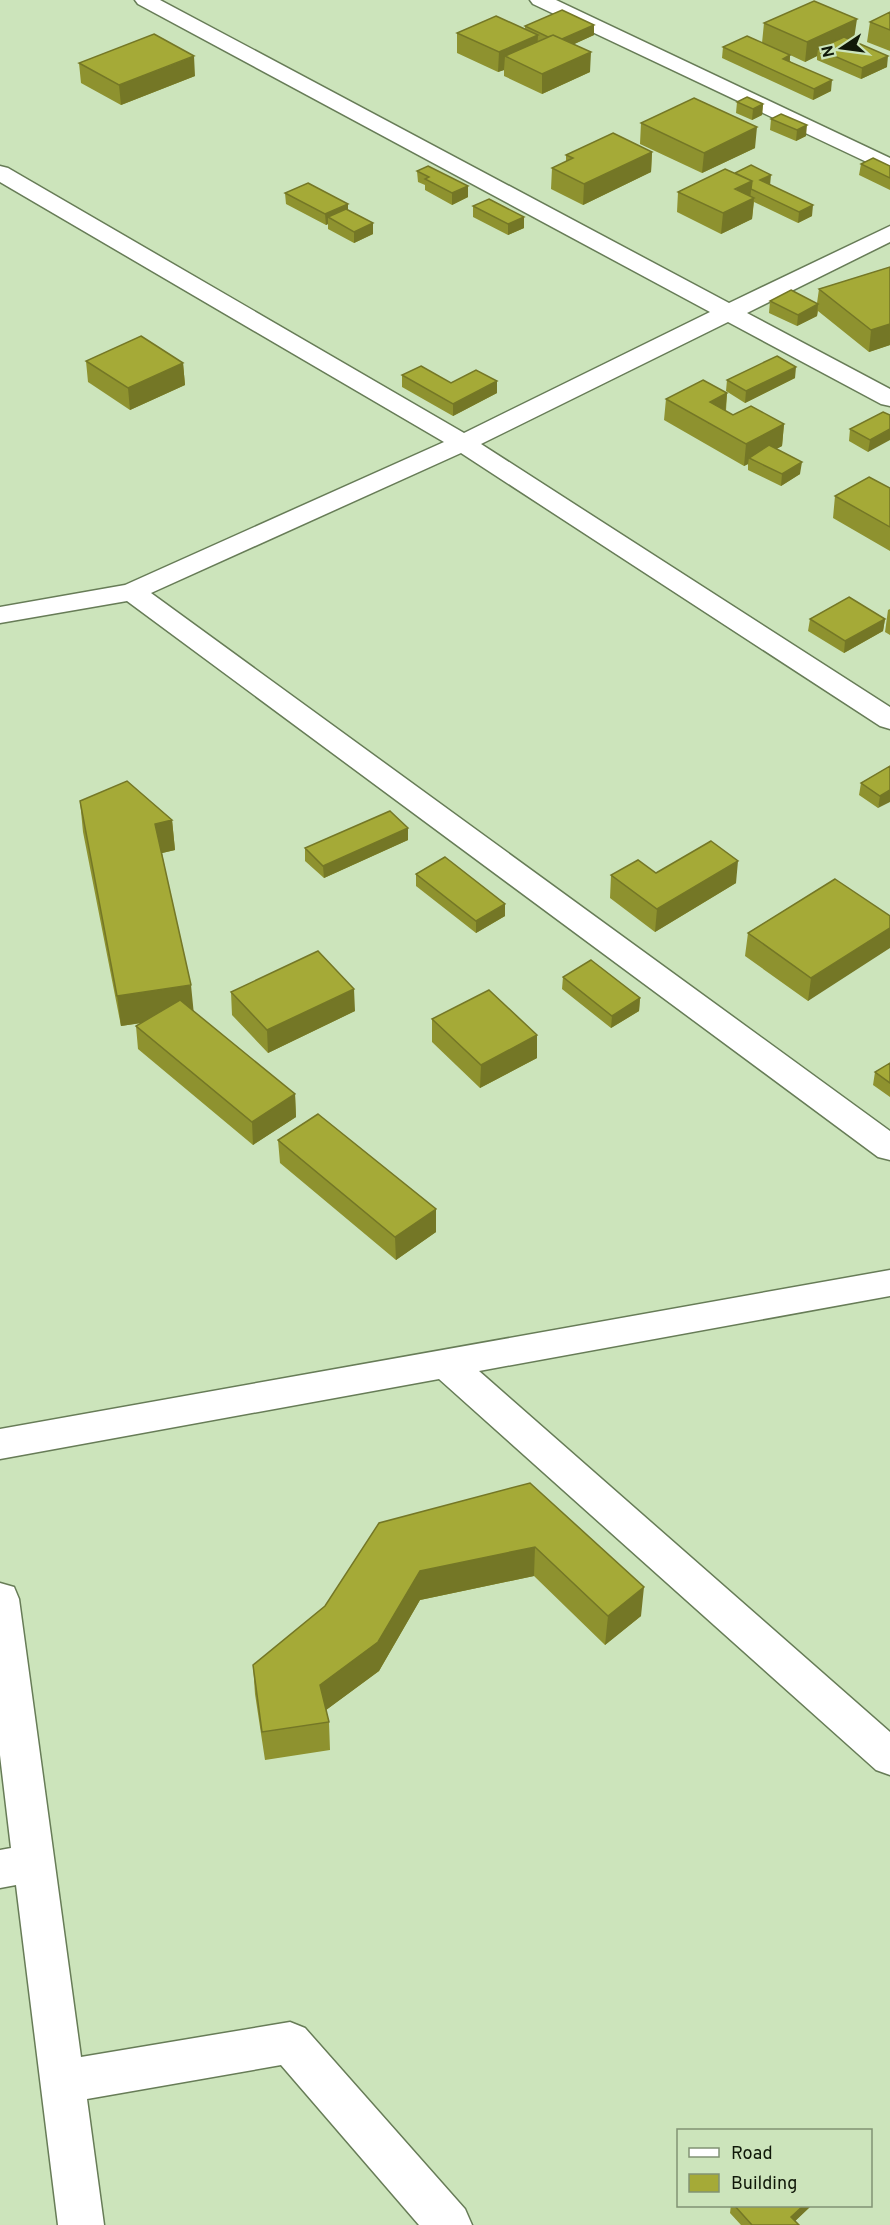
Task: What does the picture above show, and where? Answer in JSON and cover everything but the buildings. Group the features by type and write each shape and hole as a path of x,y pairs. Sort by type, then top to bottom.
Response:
{"street":[{"path":"145,0 890,399"},
{"path":"540,0 890,166"},
{"path":"0,173 463,443 890,720"},
{"path":"0,615 132,592 463,443 890,233"},
{"path":"132,592 890,1148"},
{"path":"0,1444 890,1283"},
{"path":"446,1364 890,1757"},
{"path":"0,1599 17,1866 62,2082 81,2225"},
{"path":"62,2082 290,2043 449,2225"}]}
